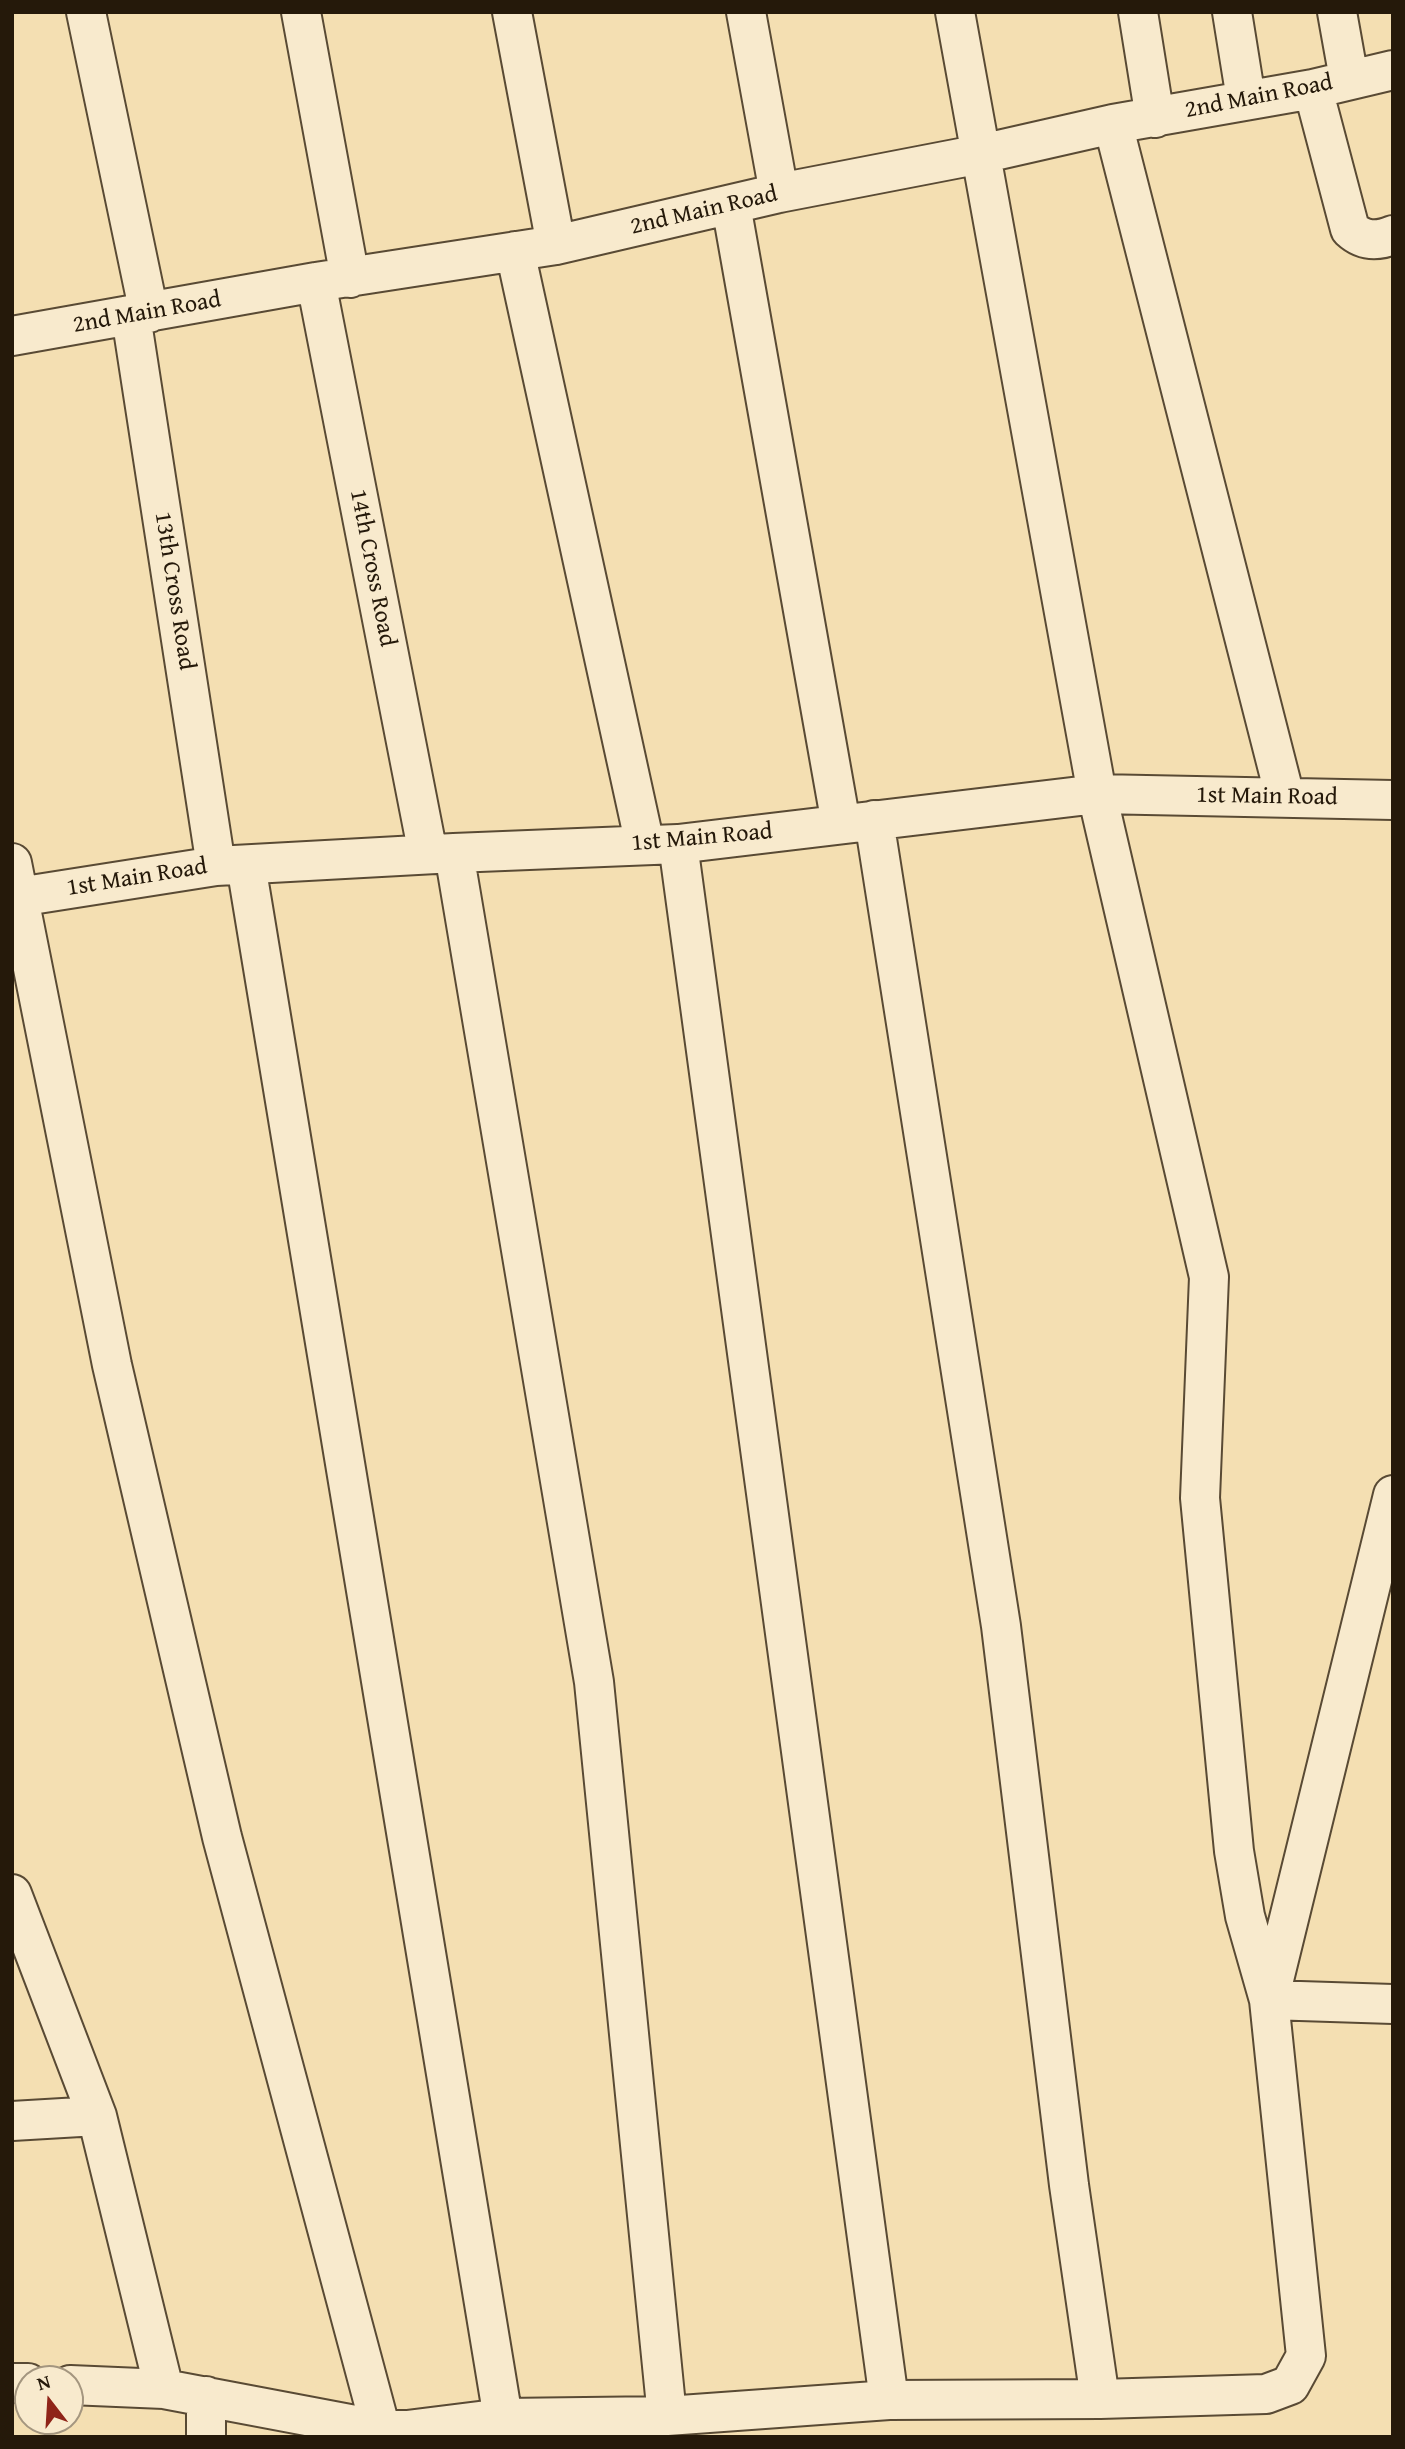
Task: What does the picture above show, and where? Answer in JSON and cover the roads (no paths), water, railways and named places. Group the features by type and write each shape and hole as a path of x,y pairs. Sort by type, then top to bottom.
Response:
{"street":[{"name":"13th Cross Road","path":"86,12 140,314 231,865 503,2418"},
{"name":"14th Cross Road","path":"301,12 333,280 594,1682 667,2416"},
{"path":"512,12 556,245"},
{"path":"746,12 779,193"},
{"path":"84,2386 164,2389 398,2432 503,2418 667,2416 889,2400 1266,2395 1290,2385 1306,2356 1269,2000 1245,1916 1234,1851 1200,1499 1209,1277 1097,794 955,12"},
{"path":"1138,12 1155,118"},
{"path":"1232,12 1246,99"},
{"path":"1337,12 1349,79"},
{"name":"2nd Main Road","path":"12,336 333,280 556,245 779,193 981,154 1112,124 1313,89 1393,70"},
{"path":"1313,89 1350,229 1360,239 1380,240 1393,235"},
{"path":"1112,124 1285,797"},
{"path":"731,205 857,822 1001,1626 1069,2185 1100,2399"},
{"path":"515,251 661,845 889,2400"},
{"name":"1st Main Road","path":"14,886 231,865 661,845 1097,794 1393,800"},
{"path":"14,886 112,1365 222,1837 398,2432"},
{"path":"1269,2000 1393,1495"},
{"path":"12,1894 97,2116 164,2389"},
{"path":"1269,2000 1393,2004"},
{"path":"12,2121 97,2116"},
{"path":"206,2396 206,2437"}]}
